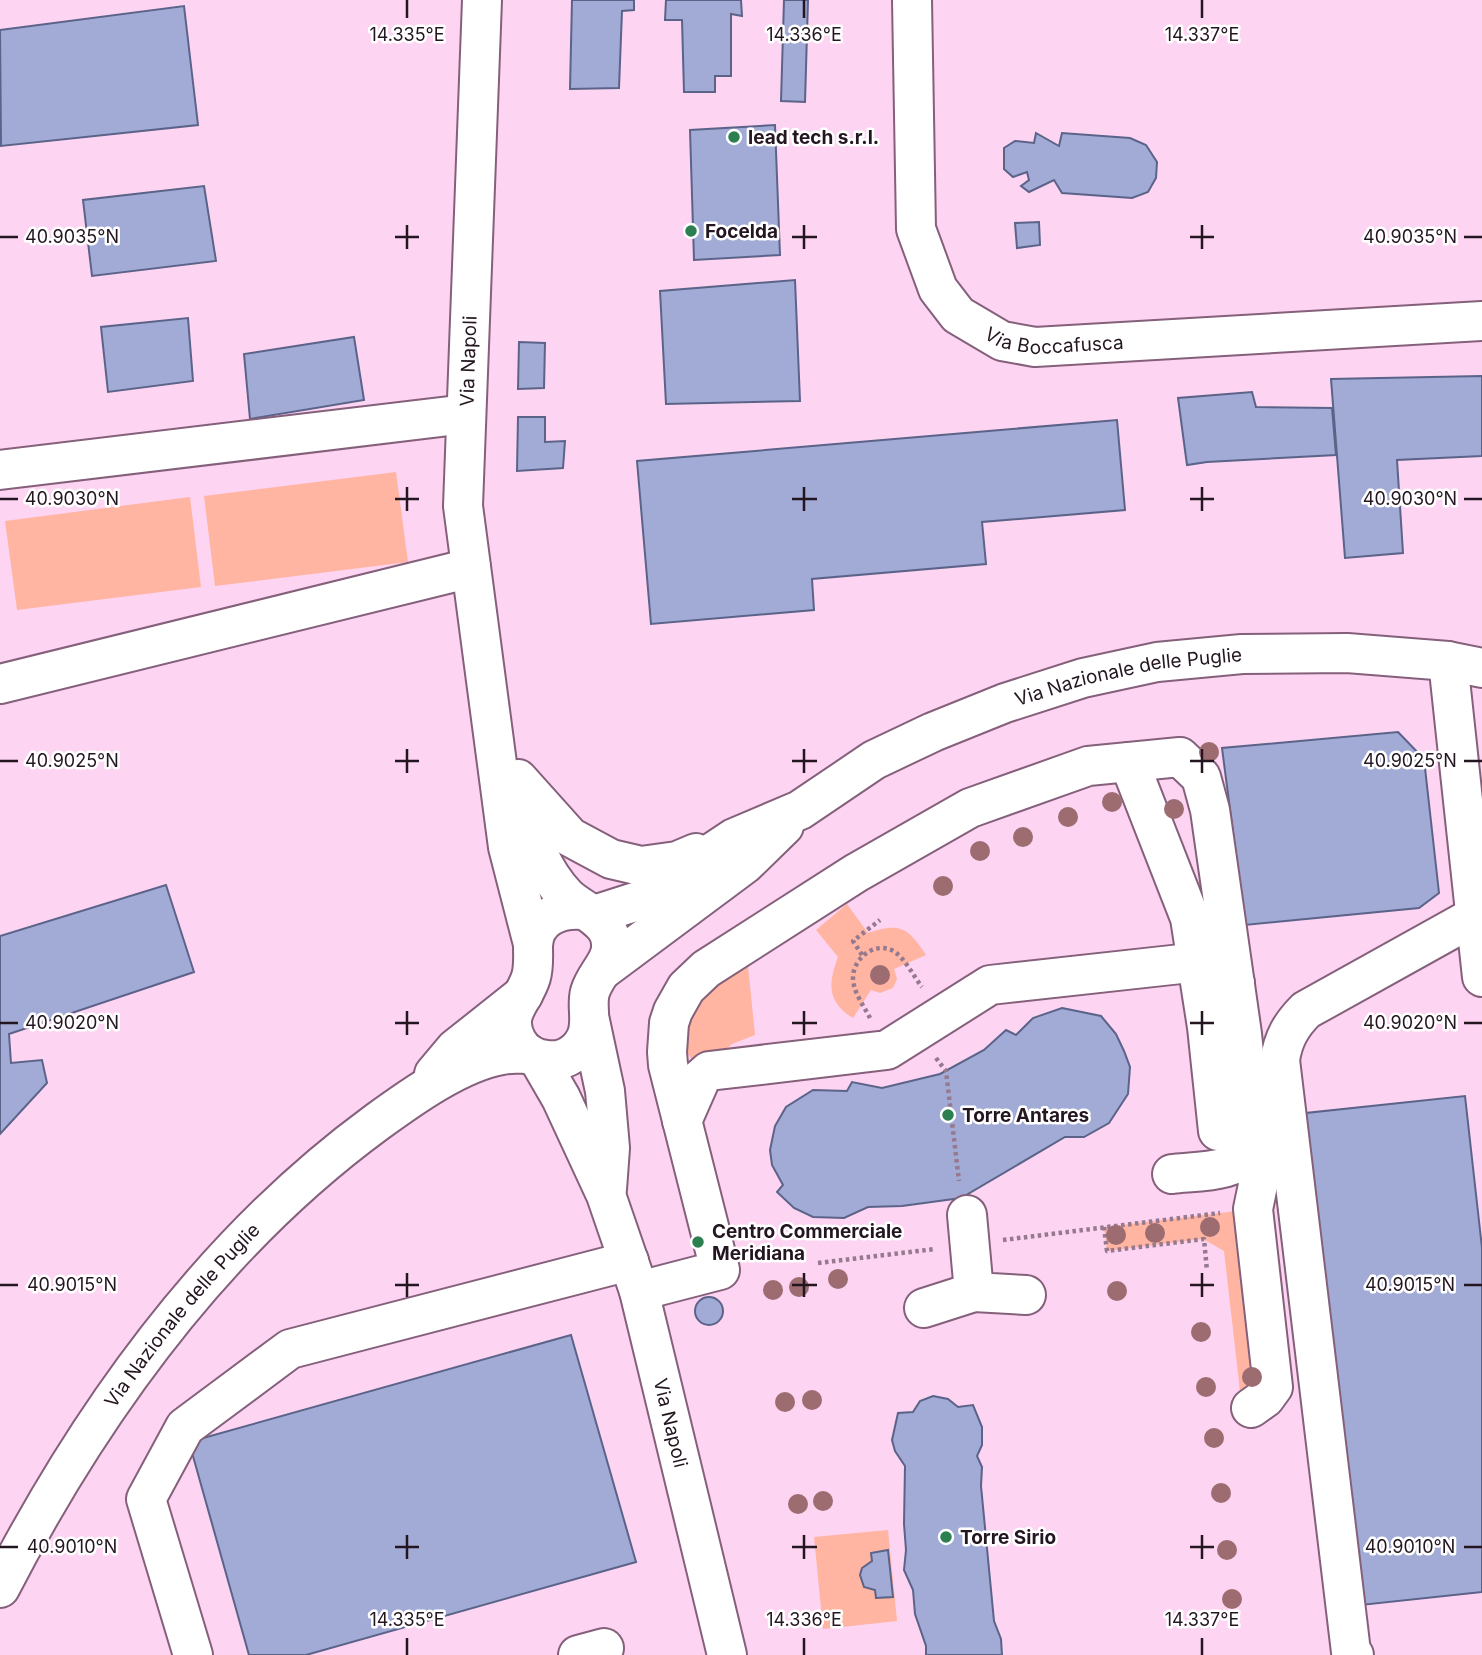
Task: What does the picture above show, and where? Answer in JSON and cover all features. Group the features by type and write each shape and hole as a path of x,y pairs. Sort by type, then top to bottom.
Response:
{"main road":[{"name":"Via Napoli","path":"482,0 463,506 508,847 533,944 531,978 515,1006 513,1032 519,1044 534,1057 561,1098 606,1195 634,1276 727,1655"},
{"name":"Via Boccafusca","path":"912,0 916,229 938,289 958,315 1002,341 1035,347 1482,321"},
{"path":"0,470 466,414"},
{"path":"0,684 471,568"},
{"name":"Via Nazionale delle Puglie","path":"604,970 745,864 800,810 874,760 933,732 1005,703 1083,678 1157,662 1242,654 1347,653 1465,665"},
{"path":"1465,665 1482,977"},
{"name":"Via Napoli","path":"491,719 536,852 564,894 609,934 609,958 604,970"},
{"path":"193,1655 146,1499 185,1427 290,1349 634,1276 720,1270 668,1065 669,1023 686,988 706,970 856,873 970,808 1088,766 1129,762 1175,744 1201,777 1210,810 1258,1185 1253,1209 1273,1387 1265,1398 1251,1408"},
{"path":"1129,762 1190,918 1207,1027 1218,1131"},
{"path":"508,767 570,837 611,859 641,866 677,861 734,838"},
{"name":"Via Nazionale delle Puglie","path":"533,944 544,920 555,912 568,909 588,913 641,900 734,838 800,810"},
{"path":"1354,1655 1351,1651 1280,1059 1288,1032 1306,1010 1479,917"},
{"path":"682,1121 701,1078 709,1071 887,1050 990,985 1190,963 1234,982"},
{"path":"590,1021 590,993 595,978 604,970"},
{"name":"Via Nazionale delle Puglie","path":"419,1091 455,1049 523,995"},
{"name":"Via Napoli","path":"590,1021 605,1091 610,1148 606,1195"},
{"name":"Via Nazionale delle Puglie","path":"0,1588 65,1469 109,1403 163,1332 261,1219 344,1147 419,1091 473,1065 502,1055 552,1061 564,1059 574,1053 588,1033 590,1021"},
{"path":"1172,1174 1231,1167 1241,1161 1246,1150 1234,1052 1207,1027"},
{"path":"963,1200 974,1292"},
{"path":"924,1308 974,1292 1026,1295"}],"path":[{"path":"862,955 852,941 880,920"},
{"path":"859,998 852,977 862,955 884,948 895,952 903,960"},
{"path":"946,1070 963,1200"},
{"path":"995,1241 1253,1209"},
{"path":"1104,1227 1107,1251 1203,1239 1208,1271"},
{"path":"818,1263 940,1248"}],"shaded area":[{"path":"396,472 408,562 215,586 204,496"},
{"path":"190,497 201,587 17,610 5,521"},
{"path":"847,904 868,933 888,928 903,930 926,955 894,969 897,979 893,988 880,993 871,990 853,1018 838,1006 834,999 831,984 838,957 816,930"},
{"path":"744,963 748,966 755,1035 732,1044 719,1055 694,1063 686,1051 688,1008"},
{"path":"1253,1209 1273,1387 1240,1391 1224,1251 1203,1239 1107,1251 1104,1227"},
{"path":"888,1530 897,1621 823,1629 814,1537"}],"building":[{"path":"572,0 634,0 634,10 622,11 619,88 570,89"},
{"path":"666,0 741,0 742,16 731,14 731,76 715,76 715,92 684,92 682,20 665,20"},
{"path":"784,0 808,0 805,102 781,101"},
{"path":"184,6 198,125 1,146 0,30"},
{"path":"775,125 780,255 694,260 690,130"},
{"path":"1036,133 1059,146 1062,133 1130,138 1146,145 1157,162 1156,178 1148,192 1132,198 1062,193 1054,180 1029,192 1021,186 1029,180 1027,172 1013,177 1004,169 1004,148 1015,141 1034,143"},
{"path":"204,186 216,261 92,276 83,200"},
{"path":"1039,222 1040,245 1017,248 1015,223"},
{"path":"795,280 800,401 666,404 660,291"},
{"path":"188,318 193,381 108,392 101,327"},
{"path":"354,337 364,400 250,419 244,354"},
{"path":"519,342 545,343 544,388 518,389"},
{"path":"1482,376 1482,456 1397,460 1403,553 1345,558 1331,379"},
{"path":"1252,392 1256,407 1332,408 1336,455 1187,465 1178,398"},
{"path":"518,417 545,417 545,442 565,441 563,468 517,471"},
{"path":"1117,420 1125,510 982,522 986,564 812,579 814,610 651,624 637,461"},
{"path":"1398,732 1424,759 1439,893 1419,908 1245,925 1222,748"},
{"path":"166,885 194,972 9,1034 11,1063 42,1060 47,1083 0,1134 0,936"},
{"name":"Torre Antares","path":"1062,1008 1101,1016 1116,1034 1124,1051 1130,1067 1128,1094 1109,1123 1084,1137 1065,1137 961,1198 902,1206 868,1207 844,1218 813,1217 794,1208 777,1192 783,1185 772,1165 770,1150 775,1126 786,1107 813,1090 847,1091 852,1082 882,1088 940,1074 984,1050 1006,1030 1016,1035 1033,1018"},
{"path":"1465,1096 1482,1248 1482,1592 1361,1605 1306,1113"},
{"path":"709,1297 719,1301 723,1311 719,1321 709,1325 699,1321 695,1311 699,1301"},
{"path":"571,1335 636,1562 306,1655 249,1655 189,1442"},
{"name":"Torre Sirio","path":"933,1396 948,1399 958,1407 973,1405 982,1427 982,1445 977,1456 982,1467 981,1486 994,1621 1001,1639 1002,1655 926,1655 926,1646 915,1614 913,1590 904,1570 905,1466 895,1451 892,1440 898,1413 913,1412 920,1401"},
{"path":"888,1550 893,1597 876,1598 875,1590 864,1587 860,1575 862,1568 872,1561 871,1553"}],"place":[{"name":"lead tech s.r.l.","path":"734,137"},
{"name":"Focelda","path":"691,231"},
{"name":"Torre Antares","path":"948,1115"},
{"name":"Centro Commerciale Meridiana","path":"698,1242"},
{"name":"Torre Sirio","path":"946,1537"}]}
